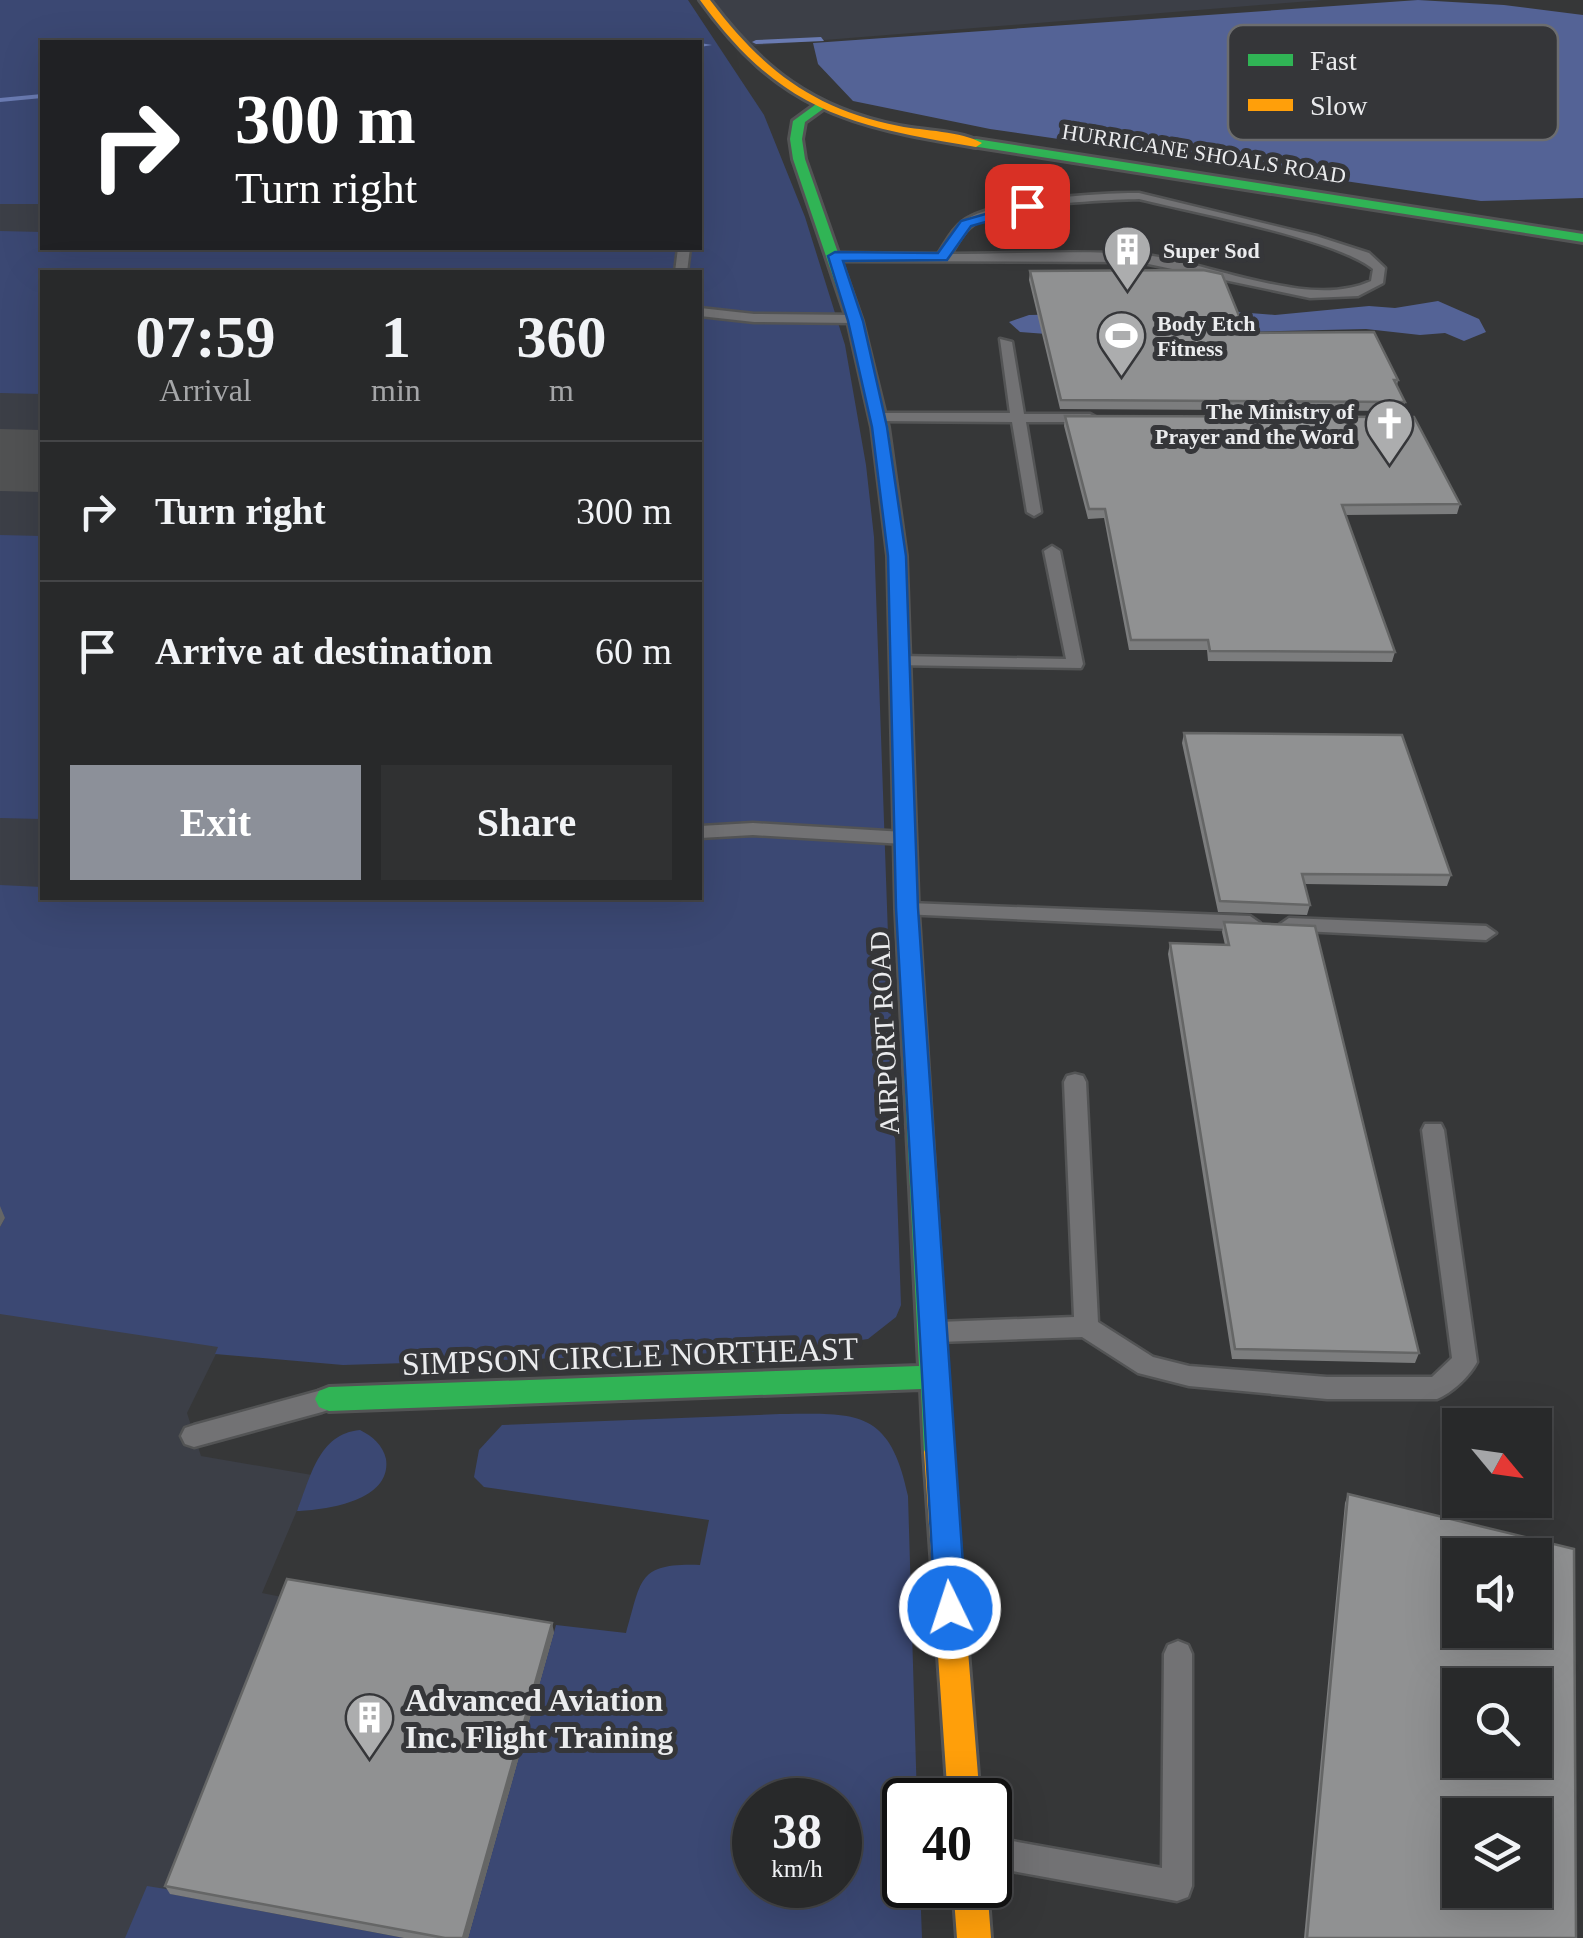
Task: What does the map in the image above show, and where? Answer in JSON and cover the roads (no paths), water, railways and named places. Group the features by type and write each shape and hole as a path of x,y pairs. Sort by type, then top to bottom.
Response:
{"street":[{"name":"HURRICANE SHOALS ROAD","path":"705,0 726,33 763,74 818,106 895,127 1583,238"},
{"name":"AIRPORT ROAD","path":"818,106 798,121 799,159 854,319 877,418 897,556 907,908 933,1377 962,1778"},
{"name":"SIMPSON CIRCLE NORTHEAST","path":"329,1399 933,1377"},
{"path":"972,1908 974,1938"}],"lane":[{"path":"835,256 942,257 1139,258 1310,294 1358,292 1377,283 1379,268 1366,256 1312,239 1139,196 1092,197 1007,209 966,224 942,257"},
{"path":"702,312 754,318 854,319"},
{"path":"1004,342 1034,512"},
{"path":"877,418 1099,418"},
{"path":"900,661 1075,664 1052,551"},
{"path":"702,832 753,829 906,838"},
{"path":"907,908 1486,933"},
{"path":"1075,1082 1086,1327"},
{"path":"931,1332 1086,1327 1147,1366 1189,1376 1327,1388 1437,1388 1465,1362 1432,1130"},
{"path":"194,1436 329,1399"},
{"path":"1012,1856 1177,1886 1178,1654"}],"waterway":[{"path":"756,42 821,39"},
{"path":"702,45 708,45"},
{"path":"0,100 40,96"}],"place":[{"name":"Super Sod","path":"1128,292"},
{"name":"Body Etch Fitness","path":"1122,378"},
{"name":"The Ministry of Prayer and the Word","path":"1389,466"},
{"name":"Advanced Aviation Inc. Flight Training","path":"370,1760"}]}
